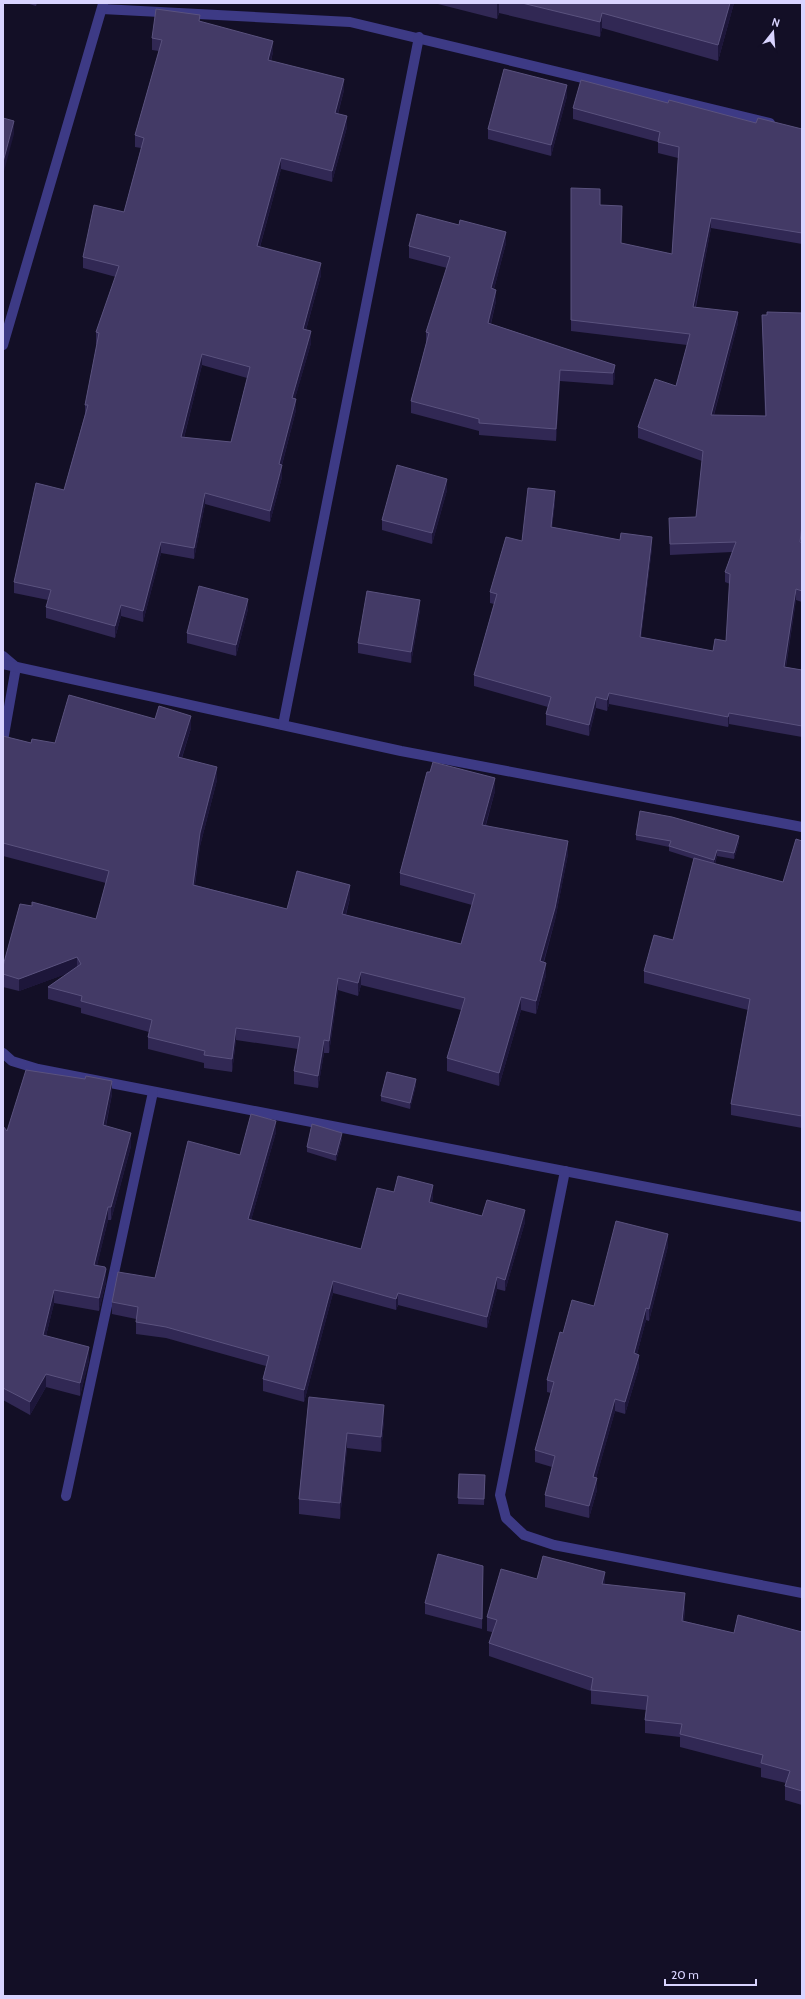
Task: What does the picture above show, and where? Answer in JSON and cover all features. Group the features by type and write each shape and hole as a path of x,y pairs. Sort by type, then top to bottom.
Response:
{"street":[{"path":"3,345 103,6 350,22 419,37 779,125"},
{"path":"283,725 419,37"},
{"path":"3,656 16,667"},
{"path":"3,664 401,751 802,827"},
{"path":"3,741 16,667"},
{"path":"3,1053 12,1061 38,1069 802,1217"},
{"path":"66,1496 153,1092"},
{"path":"565,1171 500,1495 506,1518 524,1535 554,1545 802,1593"}],"building":[{"path":"522,3 730,3 718,45 602,13 600,22"},
{"path":"156,9 200,15 199,21 273,41 268,60 344,79 335,113 347,116 332,171 281,158 257,246 321,263 303,329 311,331 292,398 296,399 279,464 282,465 270,511 205,493 194,548 161,542 143,611 121,605 115,626 46,607 51,590 14,582 36,483 64,490 88,405 85,405 99,333 96,332 119,266 83,257 94,205 124,212 144,138 135,135 162,40 152,38","holes":["202,354 250,367 231,442 181,437"]},
{"path":"504,69 567,85 551,145 488,129"},
{"path":"581,80 668,103 669,100 756,123 758,118 802,129 802,233 711,218 693,307 738,312 711,415 766,416 762,315 767,315 767,312 802,313 802,526 800,542 802,543 802,591 796,589 784,667 802,670 802,726 729,713 728,717 609,693 607,700 596,697 589,725 546,714 551,697 474,675 497,594 490,592 506,537 522,541 528,488 555,491 551,527 620,540 621,533 652,537 640,637 713,651 715,639 726,641 730,574 725,572 736,542 670,544 669,518 696,517 703,451 638,427 655,379 676,386 690,334 571,320 571,188 600,189 600,205 622,206 621,243 672,254 679,147 658,142 660,132 573,108"},
{"path":"3,118 14,121 3,162"},
{"path":"417,214 459,225 460,220 506,232 491,288 496,290 488,323 615,365 613,373 560,370 556,429 479,423 479,419 411,401 429,333 426,332 450,257 409,246"},
{"path":"397,465 447,479 432,533 382,520"},
{"path":"199,586 248,599 236,645 187,633"},
{"path":"367,591 420,600 411,652 358,643"},
{"path":"69,695 155,719 159,706 191,716 178,757 217,767 200,833 193,885 287,909 297,871 350,885 342,914 461,944 475,894 400,873 427,772 430,772 433,762 495,778 482,825 568,841 555,908 540,961 546,963 536,1001 521,997 499,1073 447,1058 465,998 361,972 358,983 338,978 329,1041 324,1040 318,1076 294,1071 300,1037 236,1028 232,1059 204,1055 205,1051 148,1037 152,1020 81,1001 82,996 48,987 81,964 77,957 19,979 3,974 3,966 20,904 32,906 32,902 96,919 109,871 3,843 3,736 31,743 32,739 55,743"},
{"path":"640,811 672,817 739,836 734,853 717,850 714,860 669,846 671,841 636,835"},
{"path":"796,839 802,841 802,1116 731,1104 750,999 644,971 654,935 673,940 694,858 783,882"},
{"path":"26,1070 85,1079 86,1076 112,1081 103,1125 131,1133 111,1207 108,1207 94,1265 105,1267 106,1269 99,1298 54,1290 43,1335 89,1347 80,1383 46,1374 30,1402 3,1388 3,1126 7,1131"},
{"path":"387,1072 416,1079 410,1103 381,1096"},
{"path":"251,1114 276,1121 248,1219 361,1249 377,1188 394,1192 398,1176 433,1185 429,1202 482,1216 487,1200 525,1210 505,1280 497,1277 487,1317 398,1293 396,1299 333,1281 304,1390 263,1379 269,1356 166,1327 136,1322 138,1307 112,1302 118,1272 155,1278 188,1141 240,1155"},
{"path":"312,1124 342,1133 336,1155 307,1147"},
{"path":"616,1221 668,1234 649,1309 646,1308 634,1353 639,1355 625,1402 615,1399 593,1477 597,1478 589,1506 545,1495 555,1456 535,1450 554,1382 547,1380 560,1332 563,1333 572,1300 594,1306"},
{"path":"309,1397 384,1405 381,1437 347,1433 340,1503 299,1499"},
{"path":"459,1474 485,1475 484,1499 458,1498"},
{"path":"438,1554 483,1566 482,1619 425,1603"},
{"path":"543,1556 605,1572 602,1584 685,1593 682,1621 734,1633 738,1615 802,1632 802,1791 785,1786 790,1771 761,1763 763,1755 680,1734 682,1724 645,1720 648,1696 591,1690 593,1678 489,1643 497,1620 487,1617 501,1569 537,1579"}]}
